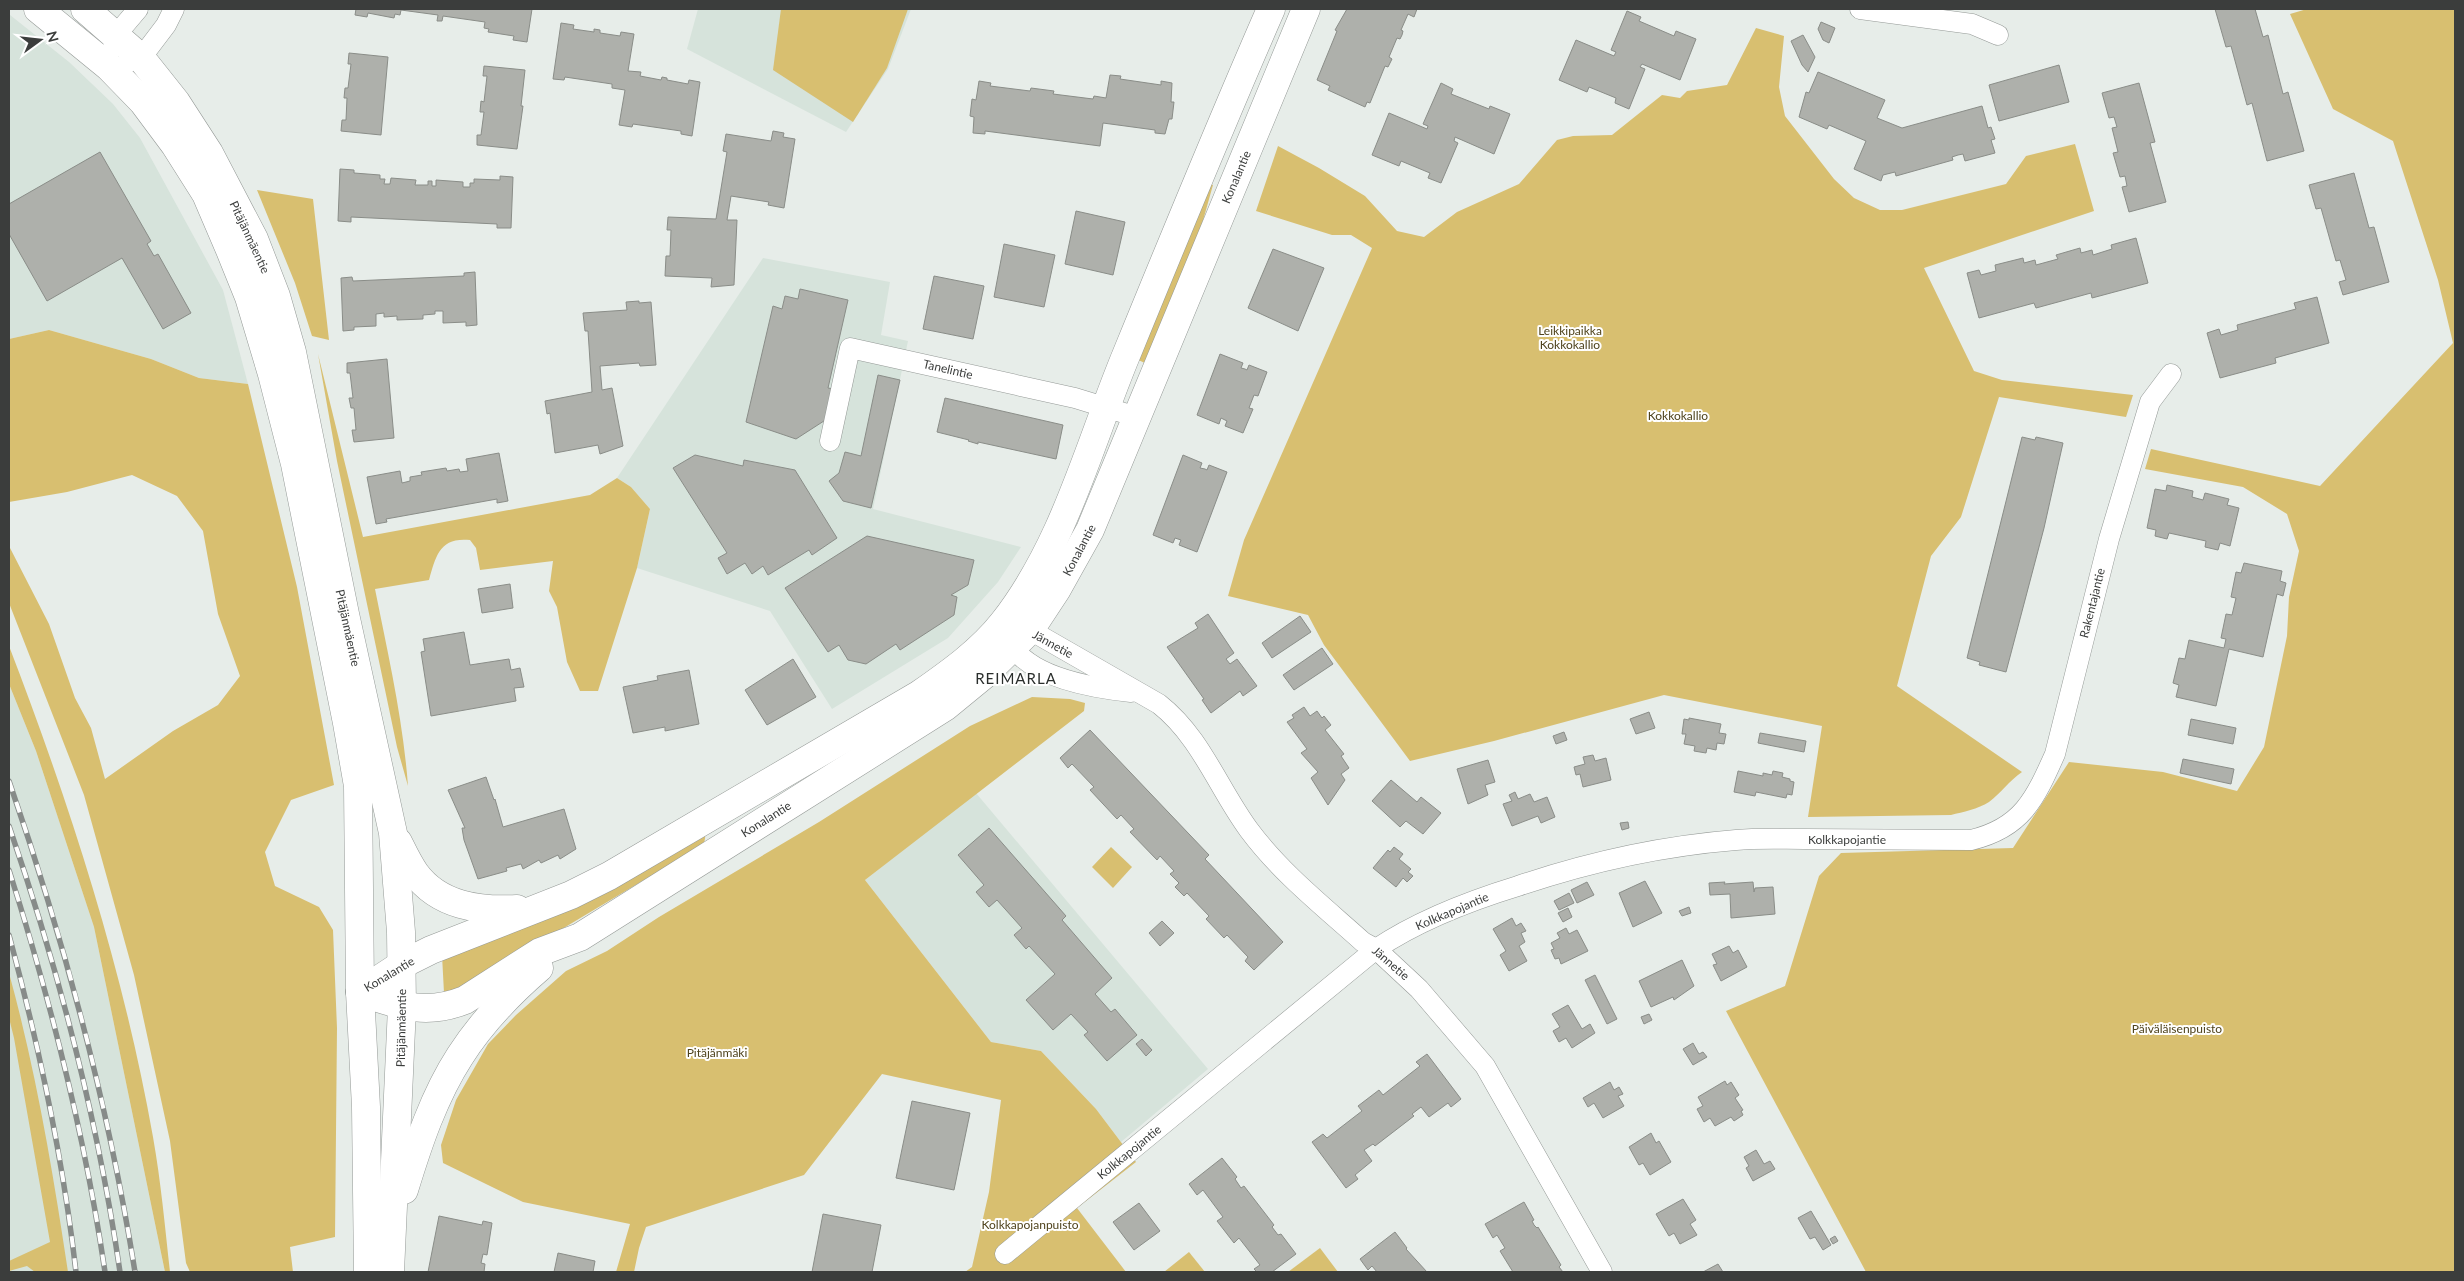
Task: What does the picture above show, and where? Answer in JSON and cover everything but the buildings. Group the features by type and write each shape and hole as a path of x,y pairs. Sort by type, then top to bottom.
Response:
{"main road":[{"name":"Pitäjänmäentie","path":"38,9 109,67 143,102 175,145 206,194 249,297 268,362 294,464 348,723 358,786 360,992 366,1107 368,1272"},
{"name":"Pitäjänmäentie","path":"85,9 141,58 176,102 209,153 254,239 276,296 292,352 347,623 393,833 400,905 402,1007 390,1272"},
{"name":"Konalantie","path":"360,992 401,965 431,950 531,909 571,895 609,876 920,694 969,657 1002,624 1034,576 1055,535 1123,361 1270,9"},
{"name":"Konalantie","path":"360,992 402,1007 419,1009 453,1005 466,1000 540,952 580,938 762,821 903,735 969,688 1021,640 1062,582 1090,530 1306,9"},
{"path":"393,833 415,873 435,892 452,902 466,907 496,910 531,909"},
{"path":"390,1239 414,1155 432,1111 460,1054 523,982 544,963 580,938"}],"street":[{"path":"138,9 116,35 109,67 141,58 166,25 174,9"},
{"path":"1860,9 1972,24 1998,35"},
{"name":"Tanelintie","path":"830,441 850,348 942,367 1107,406 1137,417"},
{"name":"Rakentajantie","path":"2006,828 2029,806 2055,754 2109,539 2147,411 2150,402 2171,374"},
{"path":"1002,624 1021,640"},
{"name":"Jännetie","path":"1021,640 1046,672 1072,682 1137,692"},
{"name":"Jännetie","path":"1021,640 1137,692 1159,704 1176,717 1197,743 1223,792 1265,851 1292,879 1363,942 1376,949 1419,989 1485,1066 1602,1272"},
{"name":"Kolkkapojantie","path":"1005,1254 1376,949 1400,933 1497,892 1588,864 1641,852 1738,839 1971,840 2006,828"}],"shaded area":[{"path":"698,9 911,9 888,69 846,132 687,49"},
{"path":"10,15 69,62 113,104 140,138 223,290 248,384 199,378 151,359 49,330 9,339"},
{"path":"763,258 890,282 881,335 908,341 873,509 1021,547 998,582 948,638 832,709 770,611 637,568 650,509 631,487 617,478"},
{"path":"9,684 36,751 94,927 165,1272 9,1272"},
{"path":"976,793 1208,1069 1121,1142 1096,1109 1041,1051 991,1042 865,880"}],"green space":[{"path":"781,9 908,9 887,68 853,122 773,70"},
{"name":"Päiväläisenpuisto","path":"2307,9 2455,9 2455,1272 1866,1272 1726,1011 1785,986 1819,876 1841,853 2013,848 2069,762 2163,772 2237,791 2264,747 2287,636 2289,597 2299,551 2287,514 2243,487 2145,469 2151,449 2320,486 2453,343 2438,280 2393,141 2333,109 2290,14"},
{"name":"Kokkokallio","path":"1756,28 1784,36 1779,87 1785,116 1834,179 1854,198 1880,210 1902,210 2006,184 2026,156 2075,144 2094,211 1924,268 1974,371 2002,380 2133,395 2126,417 1999,397 1961,517 1931,556 1897,686 2022,772 1989,802 1980,807 1951,815 1808,817 1822,726 1664,695 1494,741 1410,761 1324,645 1308,615 1228,596 1244,540 1372,248 1351,235 1332,235 1256,211 1278,146 1365,196 1397,231 1424,237 1457,212 1519,184 1557,140 1573,136 1612,135 1662,95 1680,98 1687,91 1727,85"},
{"path":"1208,183 1213,185 1193,256 1147,364 1134,358"},
{"path":"257,190 313,199 329,340 312,336 295,283"},
{"path":"49,330 151,359 199,378 248,384 297,587 334,785 291,800 265,852 275,886 319,907 333,930 337,1028 335,1237 290,1247 293,1272 190,1272 186,1263 170,1141 134,975 84,795 9,603 9,546 49,624 75,698 91,728 105,779 173,731 218,705 240,676 218,614 203,531 177,496 132,475 67,492 9,502 9,339"},
{"path":"318,354 363,537 590,495 617,478 631,487 650,509 637,568 598,691 580,691 567,662 557,607 549,591 553,561 480,570 476,548 470,540 452,541 437,556 429,580 375,589 399,711 408,786 397,747 337,461"},
{"path":"9,646 53,766 93,888 126,1011 141,1074 156,1154 170,1272 165,1272 94,927 36,751 9,684"},
{"name":"Pitäjänmäki","path":"1032,697 1070,699 1085,703 1084,711 865,880 991,1042 1041,1051 1096,1109 1136,1162 1077,1208 1126,1272 965,1272 972,1267 989,1192 1001,1100 882,1074 804,1175 646,1227 634,1272 616,1272 630,1224 523,1202 443,1163 441,1145 456,1100 488,1044 516,1015 566,971 607,951 659,917 819,822 970,726"},
{"path":"705,835 700,849 684,862 649,877 460,990 444,993 442,955"},
{"path":"1111,847 1132,867 1113,888 1092,867"},
{"path":"9,973 28,1047 43,1122 68,1272 35,1272 27,1266 9,1271 9,1261 50,1242 9,1018"},
{"path":"1320,1248 1338,1272 1288,1272"},
{"path":"1189,1252 1205,1272 1164,1272"}],"railway":[{"path":"9,781 49,902 83,1024 112,1147 135,1272"},
{"path":"9,826 44,936 75,1047 100,1159 120,1272"},
{"path":"9,870 53,1019 77,1120 105,1272"},
{"path":"9,935 49,1102 71,1229 76,1272"}],"district":[{"name":"REIMARLA","path":"1016,678"}],"park label":[{"name":"Leikkipaikka Kokkokallio","path":"1570,337"},
{"name":"Kolkkapojanpuisto","path":"1030,1224"}]}
